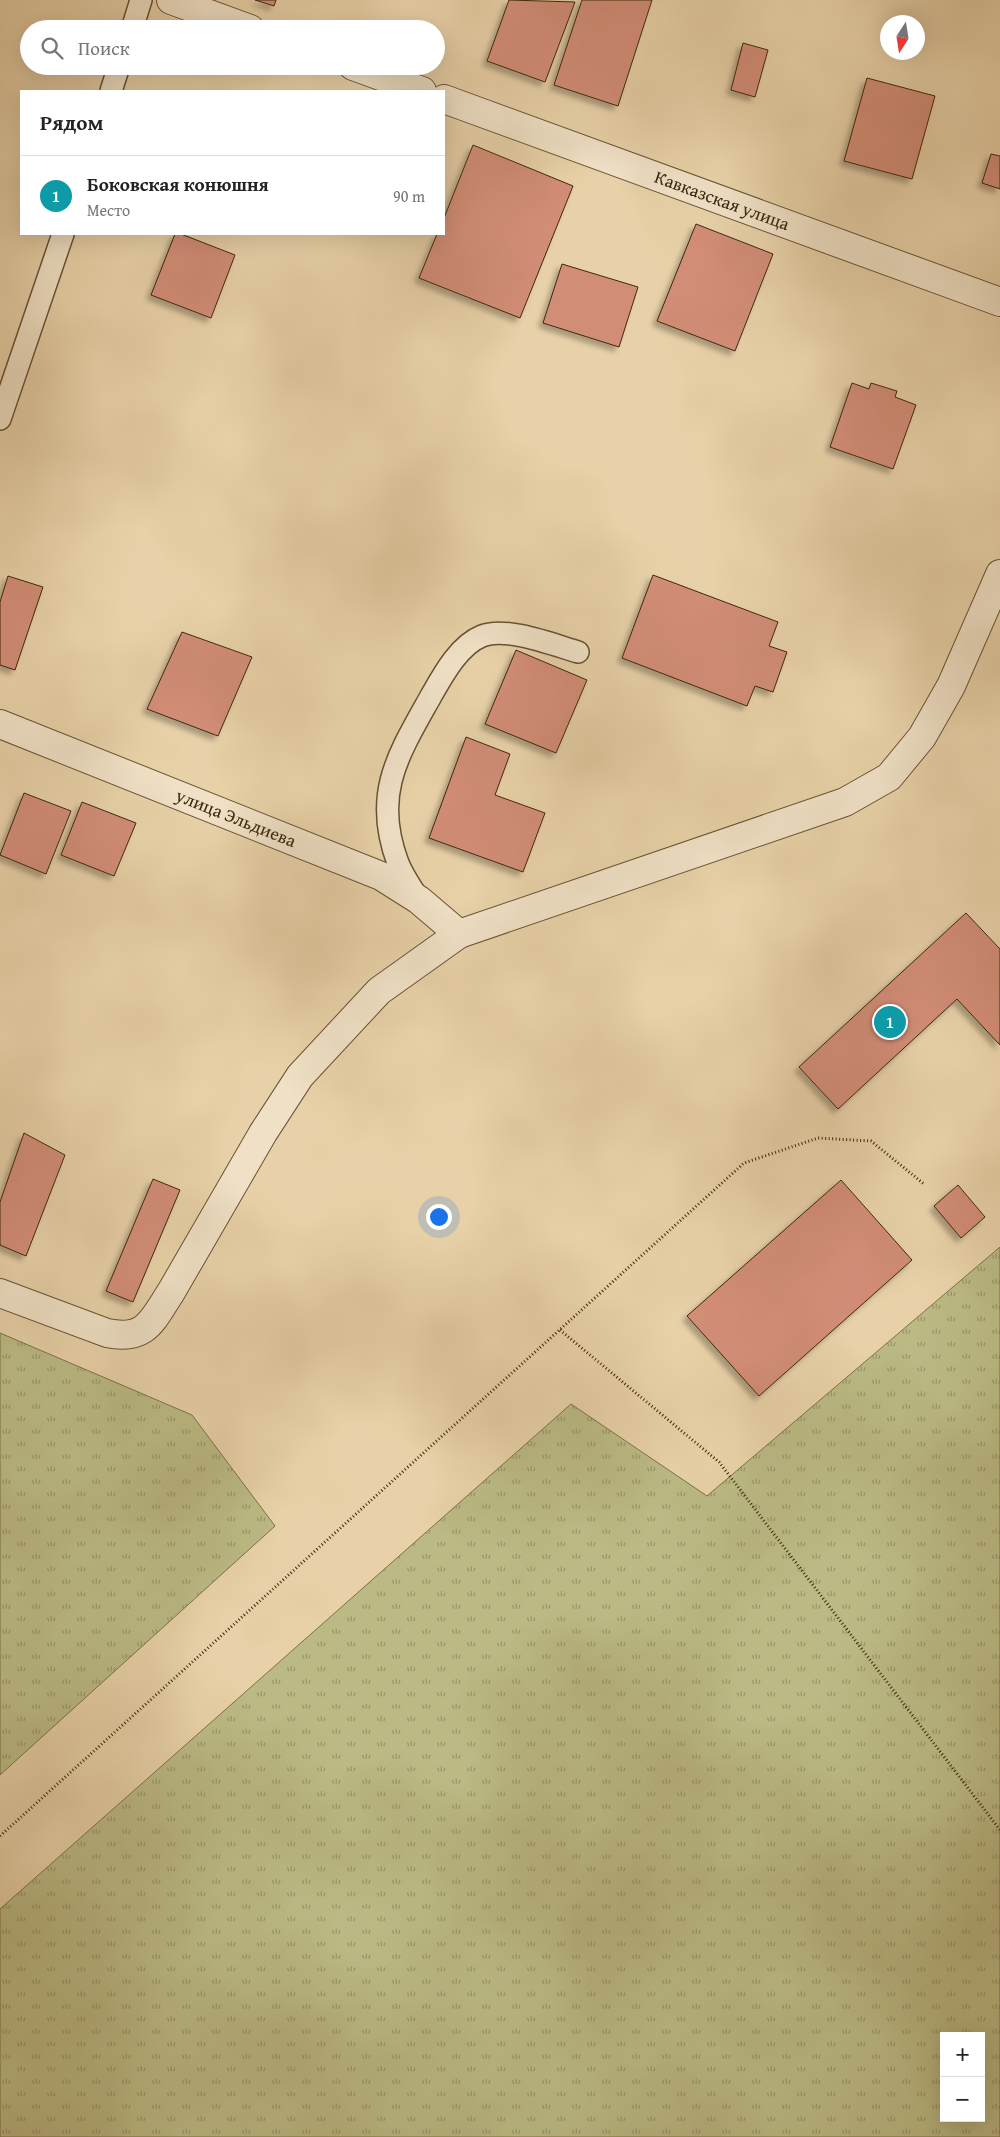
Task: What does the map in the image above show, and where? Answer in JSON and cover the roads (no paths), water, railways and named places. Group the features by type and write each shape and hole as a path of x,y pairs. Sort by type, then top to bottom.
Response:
{"street":[{"path":"171,0 225,20"},
{"path":"378,75 419,90"},
{"name":"Кавказская улица","path":"445,99 1000,302"},
{"path":"0,1293 107,1333 122,1336 137,1334 155,1315 171,1292 263,1133 300,1076 379,991 459,934 845,802 889,777 922,737 951,686 1000,574"},
{"name":"улица Эльдиева","path":"0,724 381,876 419,900 459,934"}],"lane":[{"path":"135,20 141,0"},
{"path":"111,90 116,75"},
{"path":"0,420 63,235"},
{"path":"419,900 399,865 394,848 387,794 399,754 434,690 467,644 483,635 499,633 540,641 578,652"}],"place":[{"name":"Боковская конюшня","path":"890,1022"}]}
